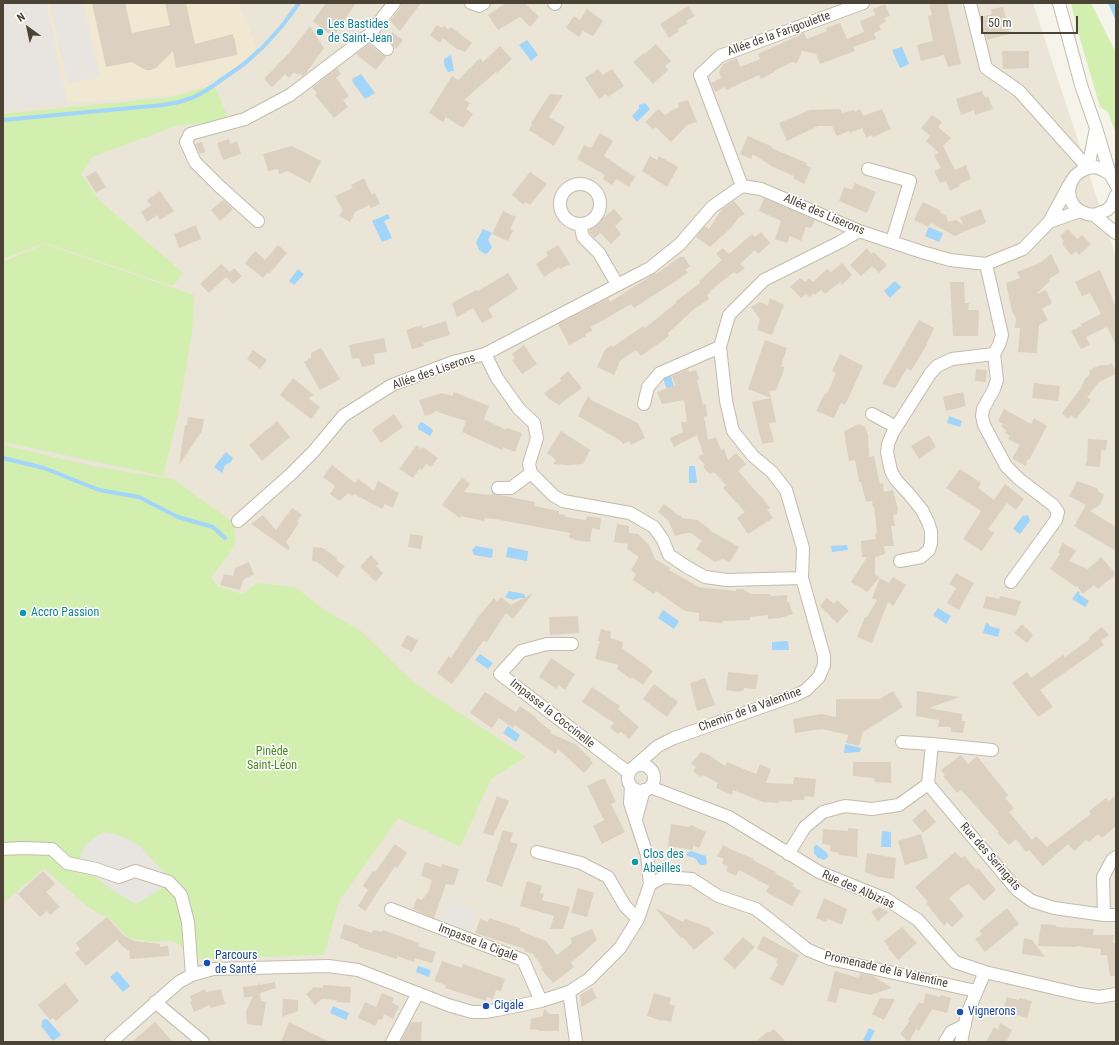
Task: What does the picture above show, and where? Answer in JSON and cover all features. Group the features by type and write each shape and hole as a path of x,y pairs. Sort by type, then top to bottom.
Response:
{"street":[{"path":"258,221 195,162 186,142 190,134 245,119 290,96 370,34 394,3"},
{"path":"471,3 479,6 484,3"},
{"name":"Allée de la Farigoulette","path":"742,186 700,75 720,56 863,3"},
{"path":"970,3 986,68 1019,91 1088,168"},
{"path":"1059,3 1080,85 1113,180"},
{"path":"370,34 387,49"},
{"path":"1088,168 1096,128"},
{"path":"1088,168 1096,167 1103,170 1113,180"},
{"name":"Allée des Liserons","path":"238,521 290,475 314,451 343,416 392,385 453,362 485,354 650,268 680,244 712,207 742,186 761,189 859,231 922,252 950,260 986,264 1023,249 1048,222 1075,176 1088,168"},
{"path":"868,169 910,181 892,241"},
{"path":"1071,182 1069,190 1070,199 1074,206 1087,214 1094,215 1107,210 1116,198"},
{"path":"1048,222 1080,211"},
{"path":"1094,215 1116,233"},
{"path":"580,224 583,236 599,253 617,284"},
{"path":"485,354 497,378 510,397 519,409 534,423 537,438 529,464 532,472 554,496 563,501 630,513 654,527 663,540 669,555 706,577 727,580 802,578 803,548 786,490 772,472 753,456 733,431 726,401 720,347 729,315 764,280 859,231"},
{"path":"986,264 1002,335 994,354 997,380 994,389 983,409 982,416 984,425 1006,466 1019,479 1053,505 1058,512 1056,520 1011,582"},
{"path":"644,404 648,387 660,373 720,347"},
{"path":"900,561 921,557 929,550 931,531 922,510 896,480 891,471 887,452 888,444 896,427 930,374 937,366 952,358 994,354"},
{"path":"872,414 896,427"},
{"path":"498,488 511,488 532,472"},
{"name":"Chemin de la Valentine","path":"632,769 658,746 685,733 796,695 806,690 819,677 824,665 824,656 802,578"},
{"name":"Impasse la Coccinelle","path":"572,644 547,644 521,651 500,674 614,762 632,769"},
{"path":"902,742 992,750"},
{"path":"788,854 805,827 823,812 845,806 872,809 900,805 928,784 932,744"},
{"path":"649,768 658,746"},
{"path":"111,1042 179,982 192,975 213,969 328,966 358,970 448,1005 472,1012 497,1010 541,1001 569,992 589,979 620,948 638,919 650,884 647,855 630,803 630,786 628,782 632,769 641,765 649,768 666,793"},
{"path":"636,819 647,789 653,780 653,775 649,768"},
{"name":"Rue des Seringats","path":"928,784 1017,890 1032,901 1054,908 1110,915"},
{"path":"630,786 634,789 647,789"},
{"name":"Rue des Albizias","path":"647,789 666,793 729,817 819,872 886,899 918,920 955,962 985,972 1079,994 1099,997 1116,994"},
{"path":"3,848 52,850 67,863 96,869 119,877 135,871 170,882 181,895 188,922 192,975"},
{"path":"537,852 581,863 608,877 625,906 638,919"},
{"path":"1110,915 1102,877 1112,860 1116,857"},
{"name":"Promenade de la Valentine","path":"650,884 664,877 692,879 718,896 756,909 808,950 830,958 976,991"},
{"name":"Impasse la Cigale","path":"391,909 523,960 541,1001"},
{"path":"961,1042 976,991 985,972"},
{"path":"569,992 576,1042"},
{"path":"392,1042 418,993"},
{"path":"155,1002 202,1042"},
{"path":"945,1042 951,1032 965,1025"}],"shaded area":[{"path":"3,3 1033,3 1116,257 1116,1042 3,1042"},
{"path":"3,3 46,3 67,103 3,110"},
{"path":"46,3 238,3 258,50 230,71 200,87 173,95 67,103"},
{"path":"49,3 83,3 100,77 68,83"},
{"path":"103,832 116,834 139,845 165,874 164,887 136,904 115,892 93,875 81,869 80,856 85,845"},
{"path":"451,901 478,910 470,931 444,922"}],"green space":[{"path":"1071,3 1091,3 1116,53 1116,134 1108,112 1100,107"},
{"path":"214,85 229,120 176,126 92,157 81,174 99,200 183,273 173,286 45,243 3,259 3,114 171,97"},
{"path":"45,244 194,295 193,326 177,420 163,476 3,442 3,262"},
{"name":"Pinède Saint-Léon","path":"3,445 97,467 173,479 234,523 235,544 211,578 218,586 242,594 257,583 295,587 326,611 361,631 413,682 526,757 491,779 460,847 398,818 339,901 324,955 199,959 175,942 165,940 157,942 133,939 125,935 107,916 99,914 82,902 45,869 3,903"}],"water":[{"path":"1108,3 1116,3 1116,21"},
{"path":"527,40 538,55 531,61 519,45"},
{"path":"902,47 909,64 900,68 892,50"},
{"path":"451,55 454,71 448,72 444,65 444,59"},
{"path":"361,74 375,93 365,99 352,81 352,79"},
{"path":"645,103 650,109 637,122 632,116 639,108 639,105"},
{"path":"388,214 390,218 384,221 392,238 382,242 372,221"},
{"path":"929,227 943,233 939,242 925,236"},
{"path":"483,229 492,233 488,240 492,247 488,253 485,254 479,250 476,242"},
{"path":"298,269 304,274 294,285 289,281"},
{"path":"895,281 901,287 890,298 884,291"},
{"path":"671,376 675,391 668,393 663,378"},
{"path":"949,416 962,421 960,427 947,423"},
{"path":"422,422 432,429 433,431 430,436 418,429 418,426"},
{"path":"226,452 233,458 231,462 225,465 222,473 214,467"},
{"path":"689,466 695,466 697,483 689,483"},
{"path":"1023,515 1028,515 1030,521 1020,534 1013,529"},
{"path":"847,545 848,550 832,552 831,546"},
{"path":"476,546 493,549 492,558 474,555 472,550"},
{"path":"508,547 528,551 527,561 506,557"},
{"path":"509,591 524,594 526,598 513,600 505,597"},
{"path":"1078,591 1080,592 1079,594 1089,601 1085,607 1072,599"},
{"path":"938,608 951,616 946,624 933,615"},
{"path":"663,610 679,621 674,629 658,618"},
{"path":"986,623 989,624 989,626 1000,629 998,637 983,633"},
{"path":"788,641 789,650 772,650 772,642"},
{"path":"480,654 493,663 488,669 475,660"},
{"path":"508,726 520,735 516,742 503,733"},
{"path":"845,744 861,748 860,752 844,753"},
{"path":"882,831 891,832 891,847 881,847"},
{"path":"817,845 827,853 828,857 824,860 818,858 814,853 814,846"},
{"path":"691,851 706,856 707,863 700,865 695,858 687,856 687,853"},
{"path":"418,966 431,970 429,977 416,972"},
{"path":"117,971 130,986 123,992 110,977"},
{"path":"333,1006 349,1013 346,1020 330,1013"},
{"path":"44,1019 48,1020 61,1035 53,1041 41,1026"},
{"path":"869,1028 875,1031 869,1042 867,1042 863,1040"}],"building":[{"path":"92,3 125,3 132,33 170,25 165,3 186,3 195,44 233,34 237,55 176,68 173,51 156,68 151,70 146,70 132,62 106,67"},
{"path":"326,3 356,3 333,37 313,21"},
{"path":"401,3 421,3 400,31 390,21 400,8"},
{"path":"506,3 525,3 539,17 530,27 520,17 498,30 488,15"},
{"path":"929,3 947,3 961,64 948,67 944,55 921,61 917,45 933,41 928,16 932,15"},
{"path":"885,4 890,16 884,18 886,22 879,25 881,30 874,33 876,39 853,47 855,51 820,64 816,54 802,51 797,63 792,62 761,79 759,75 726,90 725,87 715,92 711,83 721,78 719,72 723,64 737,58 740,67 760,59 758,54 804,33 807,39 827,31 826,28 840,23 847,39 864,32 860,21 875,15 873,9"},
{"path":"688,6 695,16 686,21 688,23 678,29 679,31 669,38 660,24"},
{"path":"1003,7 1010,34 987,40 981,17 992,14 991,9"},
{"path":"587,9 603,21 593,36 583,31 579,37 566,28 574,16 580,20"},
{"path":"437,25 442,28 444,26 449,30 451,27 472,43 465,52 459,49 458,50 443,38 440,43 430,35"},
{"path":"310,26 324,48 303,76 300,73 298,75 294,72 289,78 285,74 272,87 264,79 290,52"},
{"path":"392,32 403,40 396,49 387,39"},
{"path":"369,44 386,57 376,70 356,54"},
{"path":"656,44 671,61 665,66 668,70 653,84 633,62"},
{"path":"500,46 512,59 464,100 470,103 466,109 473,114 463,128 446,117 443,122 429,113 452,76 458,80 480,58 483,62"},
{"path":"1002,51 1029,51 1029,68 1003,69"},
{"path":"337,68 341,74 336,78 349,96 343,100 348,107 334,118 315,95 317,93 312,88"},
{"path":"598,69 603,75 612,69 624,86 608,97 606,94 599,99 585,78"},
{"path":"982,91 985,98 988,96 993,109 975,115 974,110 961,115 956,99"},
{"path":"550,94 563,95 549,117 565,127 554,146 529,130 532,124 531,123"},
{"path":"688,100 697,122 687,125 671,142 656,127 653,129 645,122 658,109 665,115 679,107 678,103"},
{"path":"840,109 842,113 854,110 855,112 860,109 863,116 882,109 891,129 873,137 872,135 866,137 862,128 837,136 832,126 818,126 787,141 779,123 810,110"},
{"path":"932,115 942,122 938,127 951,138 943,146 955,170 966,165 971,179 959,184 960,186 950,191 946,181 940,183 934,171 941,168 934,155 939,153 926,141 930,136 921,128"},
{"path":"600,133 613,141 604,156 635,177 629,187 616,179 612,185 603,179 605,175 577,159 584,145 591,148"},
{"path":"748,136 773,147 771,148 807,163 806,165 811,168 804,184 793,178 794,176 773,167 753,154 751,159 740,154"},
{"path":"229,139 230,144 237,141 241,154 223,160 217,143"},
{"path":"202,142 205,152 200,154 195,144"},
{"path":"292,146 321,161 310,183 288,171 279,174 278,169 268,171 263,154"},
{"path":"650,156 657,160 659,156 678,167 667,187 642,171"},
{"path":"96,171 106,187 96,193 86,177"},
{"path":"530,172 547,184 530,205 525,202 524,205 512,195"},
{"path":"364,178 372,195 375,193 380,204 371,208 369,205 355,212 350,222 339,216 343,210 335,196 353,188 351,185"},
{"path":"855,183 876,192 867,213 839,201 844,187 852,190"},
{"path":"160,191 174,211 160,220 157,215 147,222 141,212 151,205 147,200"},
{"path":"764,198 815,220 811,228 806,227 801,241 790,236 787,243 775,239 781,221 759,211"},
{"path":"223,200 233,209 220,221 211,210"},
{"path":"734,201 745,214 739,217 732,227 710,247 696,237 705,226 709,229 722,209"},
{"path":"923,202 941,211 940,213 946,215 948,222 956,220 963,225 960,217 981,209 986,223 955,236 931,223 928,227 914,220"},
{"path":"614,209 623,219 615,226 621,234 611,244 600,233 595,238 590,233 589,228"},
{"path":"503,211 516,217 510,229 513,231 508,241 492,234"},
{"path":"196,225 201,239 179,248 174,234"},
{"path":"1068,229 1077,239 1082,235 1091,244 1079,255 1076,251 1071,255 1062,244 1064,241 1060,236"},
{"path":"761,232 770,243 758,254 755,250 740,264 745,268 737,274 734,272 710,291 711,292 707,295 709,299 693,310 668,333 669,336 641,356 636,350 620,361 614,375 597,367 605,350 611,345 613,347 643,326 645,328 700,283 699,281 722,260 716,254 722,248 729,254 752,234 755,237"},
{"path":"278,245 287,253 269,274 268,272 263,278 245,263 255,251 265,260"},
{"path":"558,245 570,264 560,269 559,267 544,277 536,264 548,256 546,252"},
{"path":"867,248 871,254 874,252 887,265 879,273 872,266 861,276 850,265"},
{"path":"1051,254 1060,272 1049,279 1050,281 1037,293 1046,290 1052,303 1042,309 1048,320 1039,325 1037,353 1018,352 1020,328 1015,328 1016,318 1012,311 1006,283 1020,278 1017,272 1040,263"},
{"path":"680,257 684,257 690,266 685,270 688,273 634,308 631,304 591,327 592,331 585,334 586,336 569,345 558,324 608,298 610,302 655,273 656,274"},
{"path":"842,263 852,275 842,285 840,282 825,294 821,290 815,295 814,293 810,297 806,294 801,298 790,287 800,278 805,282 809,278 813,282 827,269 831,272"},
{"path":"221,264 230,272 234,268 242,276 233,284 226,277 209,293 200,284"},
{"path":"1100,270 1116,307 1116,345 1107,327 1086,337 1090,345 1081,349 1071,331 1101,314 1090,293 1082,296 1075,282"},
{"path":"508,273 518,289 488,309 493,317 482,323 473,308 457,317 452,303 476,290 478,291"},
{"path":"950,282 964,282 965,303 969,303 968,310 979,310 978,336 953,336"},
{"path":"770,298 784,305 772,335 757,330 760,319 751,307 759,302 768,305"},
{"path":"919,320 934,328 925,348 911,371 907,368 895,388 882,384"},
{"path":"446,321 450,335 423,343 424,346 412,349 406,330 422,325 423,328"},
{"path":"384,338 387,352 374,354 375,364 362,367 359,358 352,359 349,345"},
{"path":"765,340 787,348 781,366 784,367 783,373 776,390 769,391 771,398 748,389"},
{"path":"524,345 537,364 522,374 512,360 515,358 512,354"},
{"path":"321,348 340,379 320,390 304,362 311,358 311,353"},
{"path":"253,350 267,360 260,369 247,359"},
{"path":"840,354 863,366 845,405 841,403 834,418 816,411 825,393 827,394 836,373 832,371"},
{"path":"1112,363 1116,374 1099,382 1087,397 1091,400 1076,419 1071,415 1068,419 1062,413 1081,388 1084,380 1090,374 1089,370 1101,365"},
{"path":"688,369 689,372 696,370 699,379 697,380 703,405 706,404 707,416 704,417 708,440 716,437 721,450 724,449 728,460 736,453 746,464 738,471 770,508 767,510 773,518 748,534 737,518 745,512 723,488 726,485 714,472 710,474 703,467 705,465 698,457 703,454 697,435 674,447 670,438 683,432 681,422 687,422 684,400 662,404 657,392 675,385 672,376"},
{"path":"976,369 987,370 986,382 975,381"},
{"path":"568,371 582,388 559,405 549,399 544,393 561,381 560,378"},
{"path":"293,378 314,395 308,398 320,407 311,419 280,395"},
{"path":"1034,383 1060,386 1058,401 1032,398"},
{"path":"454,392 489,406 484,419 506,430 507,428 522,433 515,452 503,447 502,450 462,432 466,421 437,412 438,410 425,416 419,400 442,393 452,396"},
{"path":"963,392 966,406 946,411 943,397"},
{"path":"588,396 591,400 638,423 645,438 631,445 629,441 623,444 621,441 578,416"},
{"path":"771,398 776,422 769,423 774,442 762,444 752,402"},
{"path":"1004,409 1031,424 1034,418 1047,426 1029,460 1027,460 1026,466 1012,459 1020,445 1008,439 1010,436 1005,433 1006,430 1001,426 1003,424 998,421"},
{"path":"394,414 403,427 381,443 372,430"},
{"path":"188,417 204,419 202,431 179,465 185,425 187,425"},
{"path":"277,421 290,437 262,461 249,445"},
{"path":"859,424 865,427 868,435 869,457 874,456 880,484 883,483 884,492 893,490 898,510 897,514 893,515 895,526 891,526 894,546 884,546 885,554 875,557 875,575 880,577 867,592 851,582 867,557 862,557 861,541 876,539 875,534 877,533 874,507 872,501 866,502 861,482 859,482 855,460 849,461 844,431"},
{"path":"561,431 590,450 583,464 553,464 556,460 547,453"},
{"path":"929,435 936,447 919,459 911,446"},
{"path":"1088,439 1107,440 1106,450 1101,450 1100,467 1085,466 1087,461"},
{"path":"417,445 421,449 423,447 438,458 431,467 426,464 422,470 420,468 413,478 399,469"},
{"path":"332,465 355,483 358,479 374,491 378,481 399,493 393,508 385,504 382,509 354,494 352,496 348,493 340,501 330,494 335,486 323,477"},
{"path":"960,469 981,483 978,488 994,500 1005,484 1024,499 1016,510 1007,503 988,529 994,533 982,551 963,539 981,511 946,488"},
{"path":"462,477 470,484 464,492 491,495 492,493 535,502 534,506 559,511 559,514 565,515 565,517 586,520 587,516 601,518 600,530 592,528 590,542 575,540 569,537 570,533 495,519 485,518 484,521 461,516 460,518 442,505"},
{"path":"1077,481 1097,488 1099,492 1104,494 1101,504 1090,511 1116,527 1116,551 1074,526 1086,505 1069,496"},
{"path":"664,504 682,518 697,520 710,529 709,530 739,547 730,562 723,559 715,562 696,549 702,541 691,533 675,536 668,520 658,512"},
{"path":"292,508 302,515 297,521 299,523 286,542 290,548 288,550 251,524 263,515 276,530"},
{"path":"617,524 629,526 629,533 638,534 649,545 655,559 670,568 669,570 699,587 736,591 736,589 742,589 751,594 770,594 771,596 787,595 787,602 789,602 793,614 780,618 768,619 768,615 750,617 750,620 723,621 722,623 699,621 699,613 685,611 656,591 654,594 633,580 636,574 631,570 639,557 627,549 628,544 614,542"},
{"path":"410,534 423,536 421,549 408,547"},
{"path":"1063,543 1076,551 1069,561 1088,569 1101,557 1116,574 1098,589 1094,585 1083,594 1077,586 1076,587 1050,569 1060,554 1058,552"},
{"path":"313,547 323,548 345,566 337,577 317,562 312,561"},
{"path":"371,555 379,564 376,566 383,573 376,582 360,567"},
{"path":"249,562 254,574 243,580 240,590 220,585 224,574 233,576 235,568"},
{"path":"956,573 974,583 959,610 947,603 956,588 949,584"},
{"path":"893,577 906,585 893,606 888,602 872,643 857,637 865,617 867,617 877,600 872,598 880,578 889,583"},
{"path":"533,593 513,619 506,613 487,642 484,641 479,647 452,684 437,673 449,656 451,658 478,617 494,598 497,602 501,597 511,605"},
{"path":"986,596 999,599 1000,596 1021,601 1016,616 983,608"},
{"path":"827,598 834,604 837,600 849,611 837,623 820,606"},
{"path":"578,616 579,633 550,635 549,617"},
{"path":"1022,624 1033,635 1027,643 1014,633"},
{"path":"1102,627 1109,635 1101,641 1104,645 1040,690 1053,707 1038,717 1012,683 1027,672 1031,678 1063,655 1065,657 1090,639 1089,637"},
{"path":"601,629 611,632 610,638 623,642 622,648 653,671 643,685 617,669 619,665 595,659 600,641 598,641"},
{"path":"407,635 418,640 412,652 401,646"},
{"path":"551,658 575,674 565,690 559,685 557,689 539,677"},
{"path":"728,672 758,675 756,689 744,688 743,691 740,692 726,690"},
{"path":"705,678 715,705 697,711 690,683"},
{"path":"654,684 678,702 667,717 643,699"},
{"path":"592,687 620,706 618,709 639,727 629,739 620,731 618,734 610,728 614,723 582,702"},
{"path":"893,691 903,707 863,732 859,746 846,743 848,735 822,729 795,733 793,719 821,714 836,717 836,699 880,699"},
{"path":"917,691 960,697 929,708 962,714 962,721 965,721 963,733 951,732 951,727 938,727 939,720 916,716"},
{"path":"485,692 516,712 520,706 537,718 536,719 551,731 550,733 575,744 591,759 590,760 593,763 584,773 558,749 556,754 515,725 513,728 499,718 492,728 470,713"},
{"path":"701,752 709,755 725,766 727,762 756,774 760,764 771,769 766,783 793,784 794,777 816,779 814,797 805,796 804,800 792,800 792,802 779,801 779,803 763,802 733,790 732,795 716,788 718,783 703,775 701,777 693,771 696,767 691,764"},
{"path":"961,755 968,764 977,756 1008,795 1005,798 1014,808 1009,812 1032,840 1036,836 1047,847 1091,814 1089,811 1106,798 1109,801 1116,795 1116,826 1102,838 1098,834 1089,842 1086,840 1074,851 1068,844 1043,866 1029,850 1026,852 1016,839 1009,845 961,790 957,793 943,776 945,775 941,770"},
{"path":"853,762 891,762 891,783 875,782 874,778 853,776"},
{"path":"601,779 605,779 616,802 611,804 625,832 602,844 593,826 604,820 587,786"},
{"path":"497,796 509,801 493,836 483,833"},
{"path":"925,809 936,822 923,833 912,820"},
{"path":"671,824 689,827 691,825 706,832 699,848 693,845 693,850 668,846"},
{"path":"848,828 858,829 857,857 839,855 839,853 830,851 830,845 822,844 823,829 848,831"},
{"path":"503,830 513,833 510,842 518,844 502,887 486,881"},
{"path":"921,834 928,858 905,865 898,841"},
{"path":"395,844 407,853 397,868 395,866 365,911 358,906 368,890 363,886"},
{"path":"723,845 754,859 753,860 776,872 775,873 794,884 792,886 801,891 792,906 766,892 769,886 739,870 736,876 726,871 728,867 722,863 724,859 717,856"},
{"path":"955,852 961,858 965,856 976,870 978,868 996,890 984,901 969,884 961,888 949,898 964,916 952,927 947,922 944,926 926,903 928,902 915,887"},
{"path":"867,853 896,858 894,879 878,877 865,872"},
{"path":"425,862 441,867 442,864 459,869 454,885 446,884 434,918 413,909 417,898 422,900 429,891 432,880 421,876"},
{"path":"43,871 55,884 46,892 60,907 50,915 47,911 40,917 18,894"},
{"path":"527,881 542,886 540,893 544,894 542,900 570,907 563,929 550,929 554,916 520,906"},
{"path":"578,888 594,893 587,917 571,913"},
{"path":"824,898 847,909 842,925 828,919 826,922 816,918"},
{"path":"879,907 889,912 878,921 871,912"},
{"path":"655,908 683,922 685,919 708,927 714,933 694,950 683,937 681,938"},
{"path":"1007,908 1019,924 985,952 975,939 982,934 979,931"},
{"path":"107,917 123,935 134,941 160,944 160,947 168,946 169,956 130,959 129,951 117,940 86,966 75,953 80,949 76,943"},
{"path":"489,918 520,928 520,931 546,941 557,955 572,943 570,938 592,929 597,940 571,963 574,967 553,983 541,969 543,968 533,954 524,951 525,949 475,933 480,919 488,922"},
{"path":"344,924 372,933 373,930 382,932 383,930 419,943 418,946 436,952 432,963 415,958 414,962 397,956 397,959 359,947 359,945 340,938"},
{"path":"1041,924 1056,925 1056,927 1094,929 1093,935 1114,935 1113,943 1116,943 1116,976 1110,976 1107,955 1100,955 1101,949 1076,946 1038,946"},
{"path":"902,927 917,943 898,960 884,941"},
{"path":"763,936 799,955 783,986 770,979 778,964 776,963 777,959 757,949"},
{"path":"743,937 755,947 735,969 723,959"},
{"path":"1024,938 1032,940 1045,957 1022,954"},
{"path":"442,961 462,968 463,964 505,979 501,991 496,990 493,999 487,997 486,1001 445,988 446,985 434,981"},
{"path":"835,971 859,978 860,973 873,976 892,988 870,995 840,988 836,1003 827,1001"},
{"path":"259,982 260,985 275,982 276,988 260,993 261,1001 266,1002 262,1026 247,1024 246,1011 253,996 244,998 243,987 258,985"},
{"path":"65,983 79,1001 56,1021 53,1018 50,1020 38,1005"},
{"path":"323,985 351,987 350,1003 322,999 315,1005 306,994 314,987 323,988"},
{"path":"592,988 597,998 581,1007 580,995"},
{"path":"205,989 206,992 221,989 225,1004 211,1008 209,1005 194,1012 190,1002 192,1001 190,996"},
{"path":"382,993 394,998 392,1003 399,1006 393,1019 384,1014 382,1020 379,1019 375,1026 358,1018 365,1002 376,1007"},
{"path":"654,993 671,998 669,1004 675,1006 671,1022 647,1016"},
{"path":"926,993 951,998 947,1013 932,1009 919,1031 917,1030 917,1027 909,1042 900,1034 910,1021 908,1020 919,1002 923,1004"},
{"path":"1007,997 1032,1001 1027,1018 1003,1011"},
{"path":"880,998 895,999 884,1020 872,1014"},
{"path":"283,999 298,1000 298,1011 282,1017"},
{"path":"544,1009 550,1014 559,1014 559,1031 539,1031 530,1029 531,1019 543,1016"},
{"path":"155,1022 173,1042 132,1042"},
{"path":"289,1022 330,1042 281,1042"},
{"path":"411,1022 422,1022 421,1042 400,1042"},
{"path":"1000,1023 1012,1030 1006,1042 986,1042 994,1027 998,1030"},
{"path":"774,1029 786,1042 756,1042 767,1032"}],"waterway":[{"path":"3,120 163,105 194,97 207,90 244,64 263,47 282,26 299,3"},
{"path":"3,458 44,468 99,490 139,497 178,517 213,527 225,538"}],"place":[{"name":"Les Bastides de Saint-Jean","path":"320,32"},
{"name":"Accro Passion","path":"23,613"},
{"name":"Clos des Abeilles","path":"635,862"},
{"name":"Parcours de Santé","path":"207,963"},
{"name":"Cigale","path":"486,1006"},
{"name":"Vignerons","path":"960,1012"}]}
